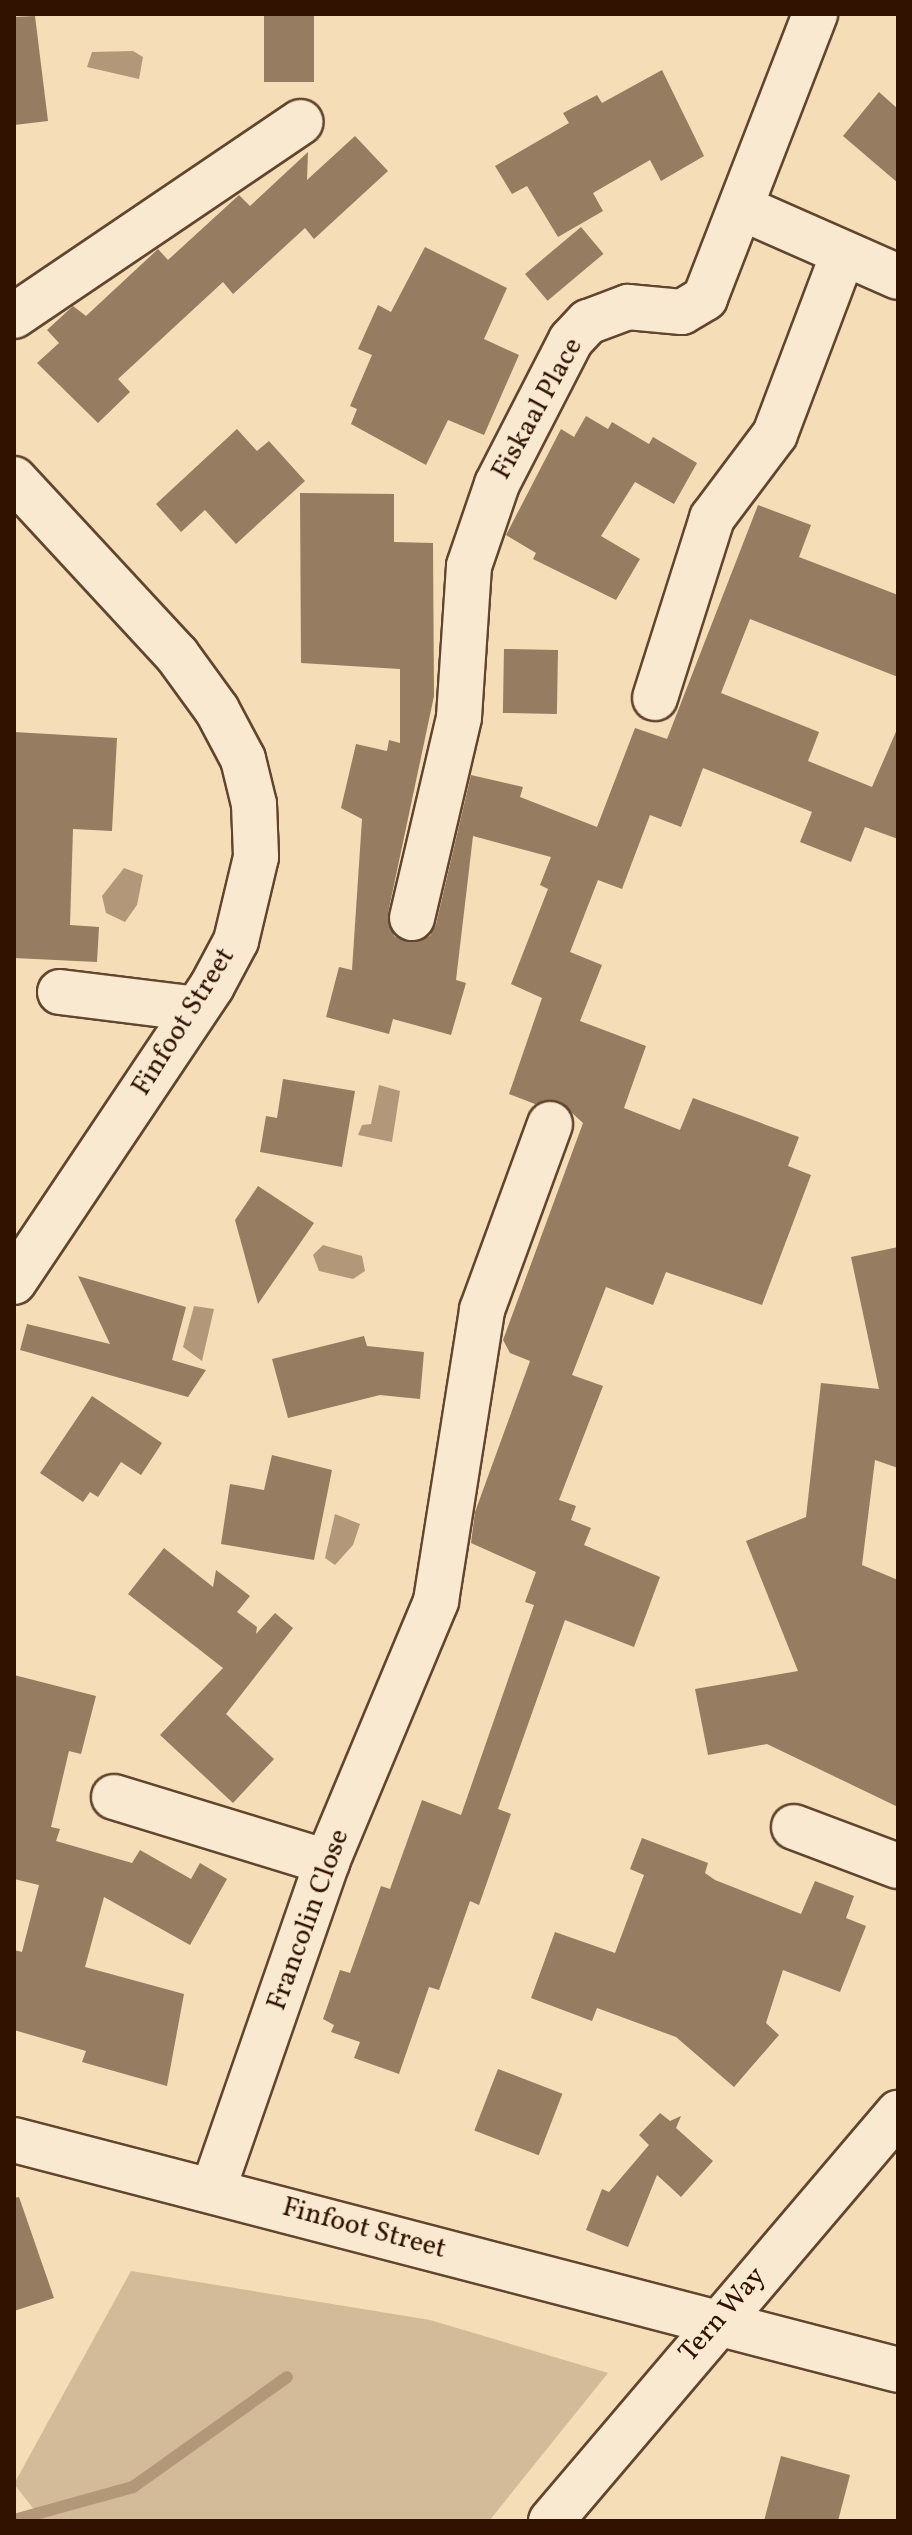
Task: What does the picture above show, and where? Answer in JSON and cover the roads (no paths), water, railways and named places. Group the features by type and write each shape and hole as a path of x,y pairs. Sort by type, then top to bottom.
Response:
{"street":[{"name":"Fiskaal Place","path":"412,918 463,695 469,566 497,484 571,340 606,312 694,308 705,298 744,209 815,14"},
{"path":"14,316 301,122"},
{"path":"744,209 898,277"},
{"path":"655,698 712,518 775,434 843,254"},
{"name":"Finfoot Street","path":"14,479 177,655 243,759 254,804 256,857 249,899 236,941 196,1009 14,1282"},
{"path":"60,992 196,1009"},
{"name":"Francolin Close","path":"214,2187 327,1862 445,1563 482,1310 550,1124"},
{"path":"114,1797 327,1862"},
{"path":"794,1827 898,1866"},
{"name":"Tern Way","path":"551,2521 713,2325 898,2113"},
{"name":"Finfoot Street","path":"14,2140 214,2187 713,2325 898,2370"}],"waterway":[{"path":"14,2520 133,2487 287,2377"}]}
